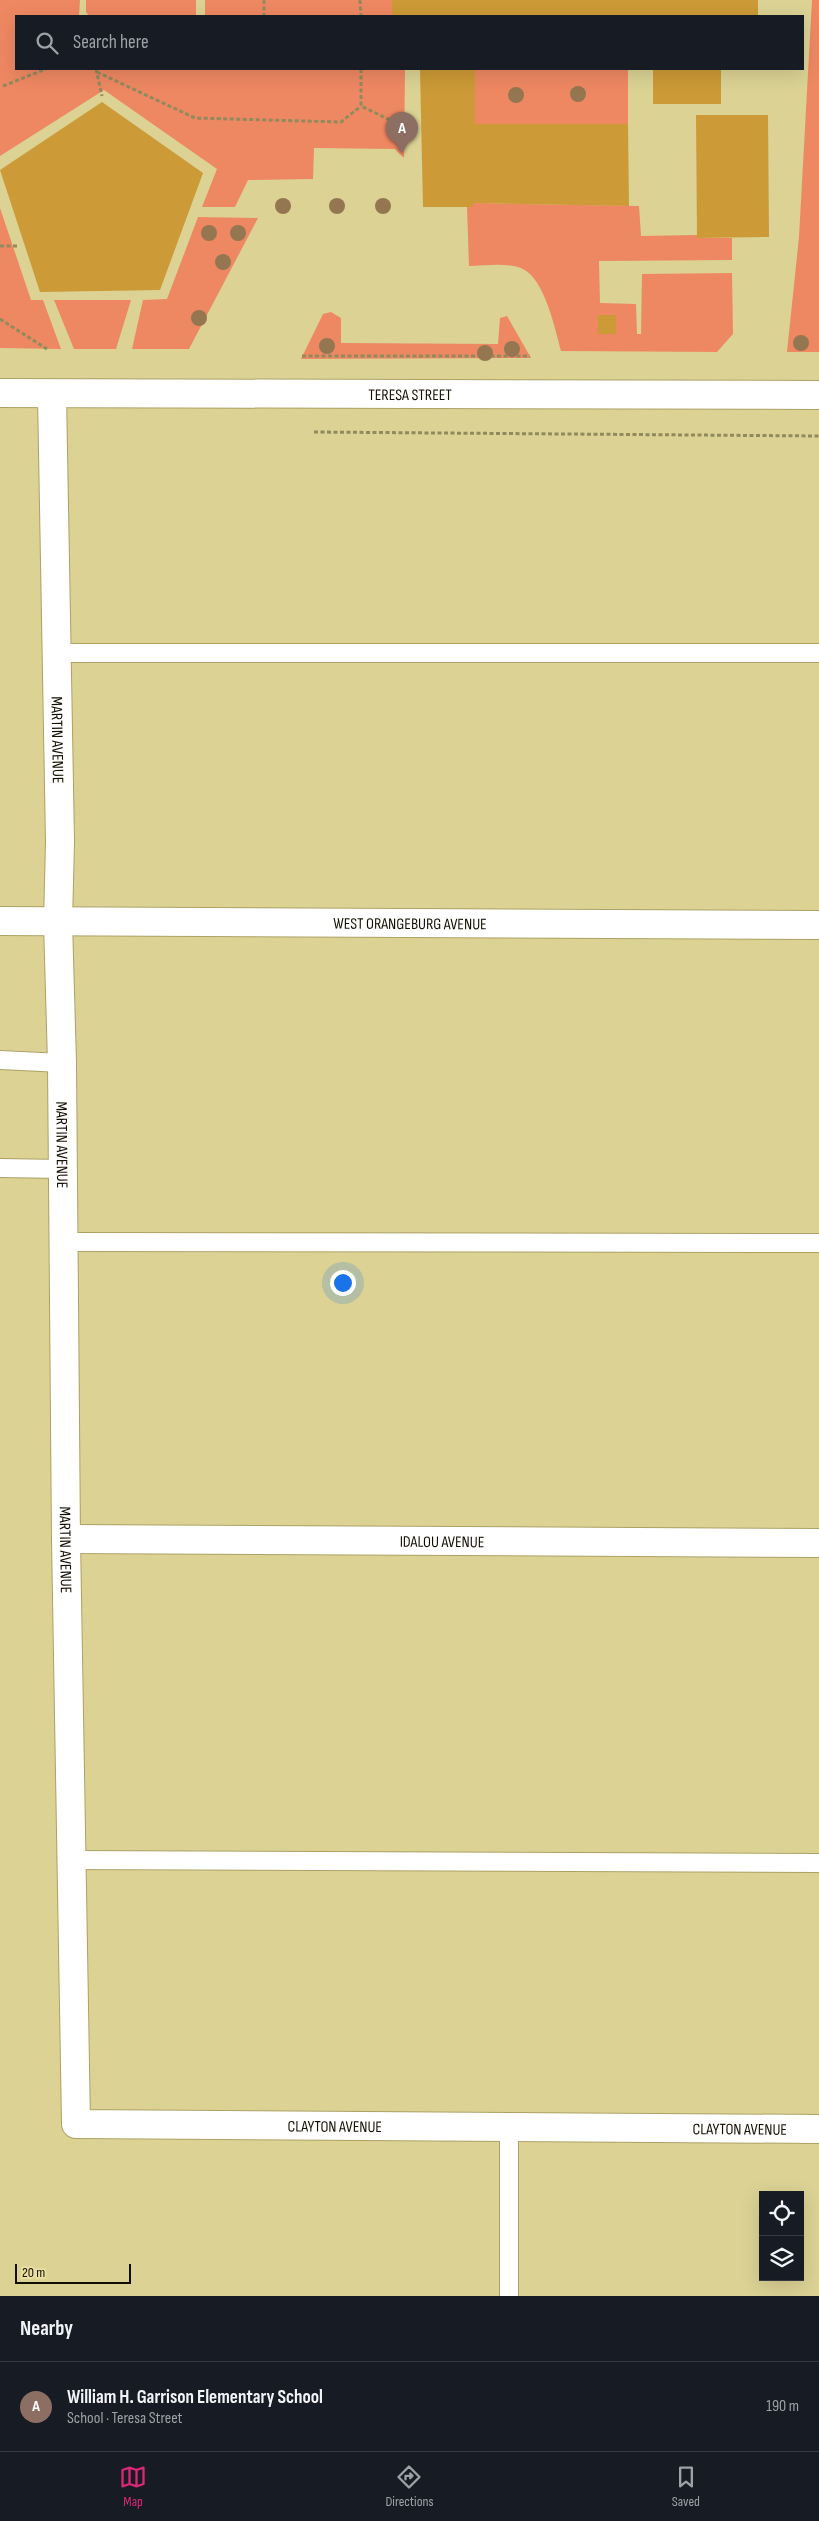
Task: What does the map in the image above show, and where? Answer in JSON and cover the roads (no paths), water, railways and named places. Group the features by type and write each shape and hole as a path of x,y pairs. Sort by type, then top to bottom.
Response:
{"street":[{"name":"TERESA STREET","path":"0,393 819,395"},
{"name":"MARTIN AVENUE","path":"52,394 55,653 60,842 58,922 62,1063 71,1897"},
{"name":"WEST ORANGEBURG AVENUE","path":"0,920 58,922 819,925"},
{"name":"IDALOU AVENUE","path":"66,1539 819,1543"},
{"name":"CLAYTON AVENUE","path":"71,1897 76,2124 819,2130"}],"lane":[{"path":"55,653 819,653"},
{"path":"0,1060 62,1063"},
{"path":"0,1168 62,1170"},
{"path":"64,1242 819,1243"},
{"path":"71,1860 819,1863"},
{"path":"509,2128 509,2296"}],"place":[{"name":"William H. Garrison Elementary School","path":"402,153"}]}
